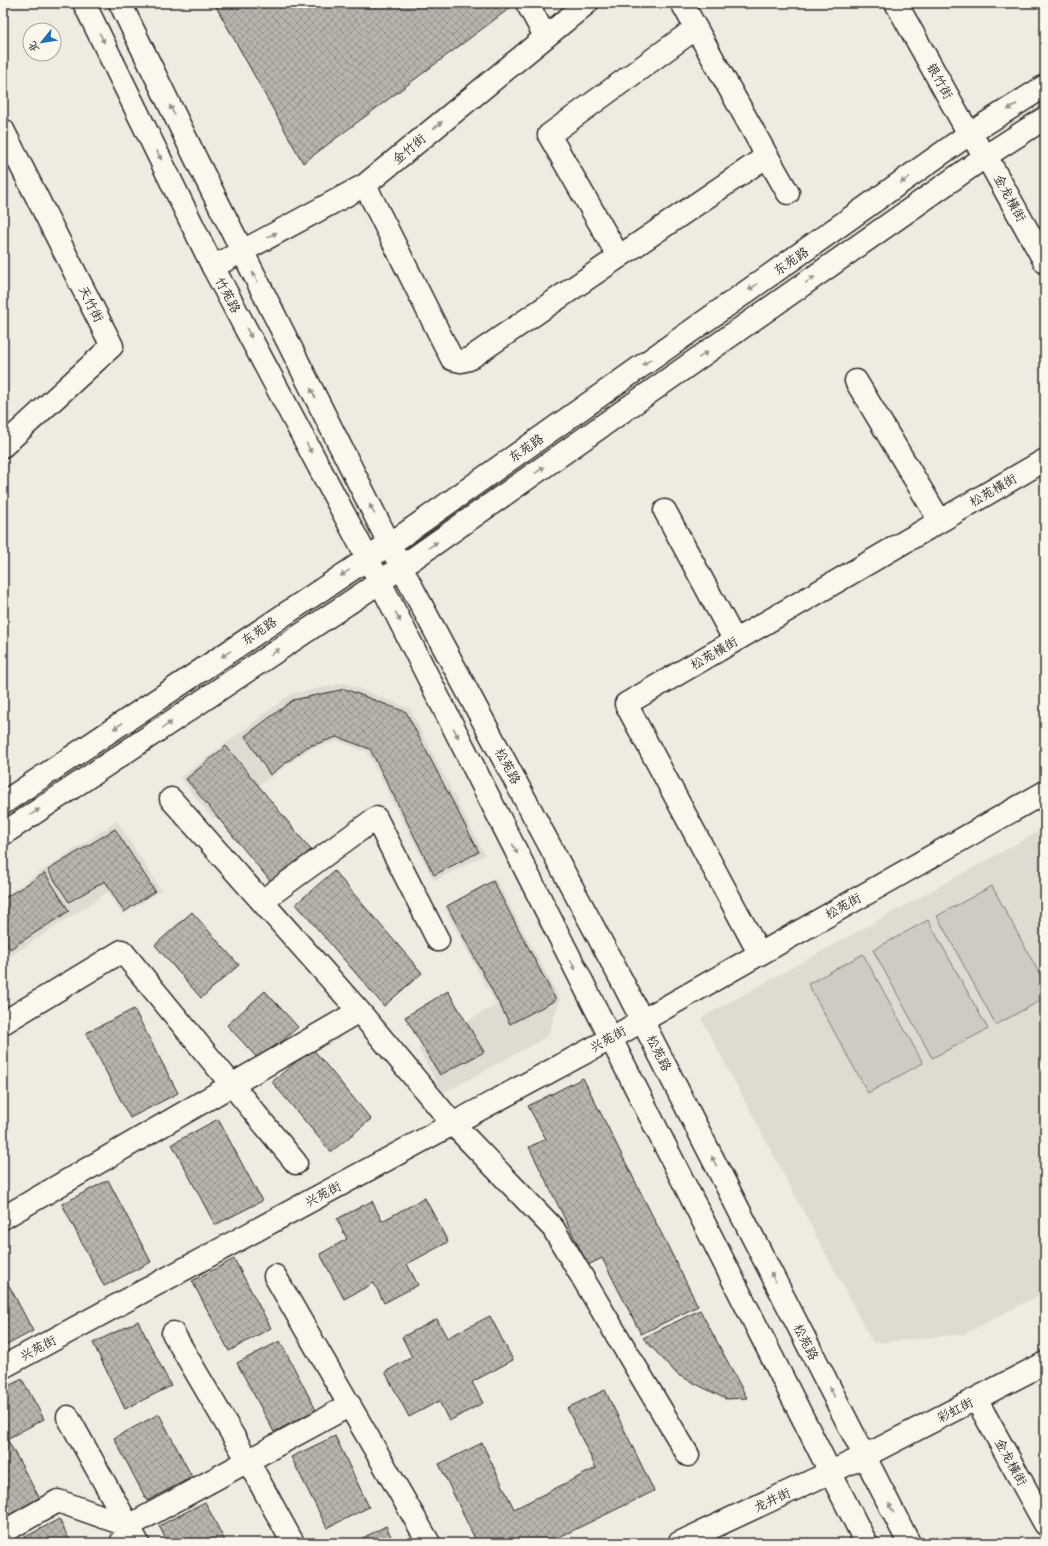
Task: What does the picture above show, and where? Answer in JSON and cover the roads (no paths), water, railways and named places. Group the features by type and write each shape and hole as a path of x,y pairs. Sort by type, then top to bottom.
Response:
{"street":[{"name":"竹苑路","path":"84,3 213,267 380,582"},
{"path":"120,3 242,251 401,567"},
{"path":"527,3 545,36"},
{"name":"金竹街","path":"213,267 365,185 587,3"},
{"path":"682,3 788,193"},
{"name":"银竹街","path":"896,3 969,134 986,156"},
{"path":"619,256 549,135 696,28"},
{"name":"东苑路","path":"3,803 390,544 969,134 1045,86"},
{"name":"东苑路","path":"3,834 380,582 986,156 1045,118"},
{"name":"天竹街","path":"3,130 112,346 3,446"},
{"path":"365,185 452,359 461,361 470,358 767,156"},
{"name":"金龙横街","path":"986,156 1045,262"},
{"path":"856,381 940,521"},
{"name":"松苑横街","path":"759,953 626,704 1045,460"},
{"path":"665,511 735,641"},
{"name":"松苑路","path":"401,567 642,1019 909,1543"},
{"path":"380,582 866,1543"},
{"name":"松苑街","path":"642,1019 1045,792"},
{"path":"171,799 358,1011 453,1124 553,1228 688,1455"},
{"path":"262,901 376,818 438,940"},
{"path":"3,1023 122,951 296,1163"},
{"path":"3,1218 358,1011"},
{"name":"兴苑街","path":"3,1367 610,1039 642,1019"},
{"path":"275,1276 429,1543"},
{"path":"172,1333 248,1461 293,1543"},
{"name":"彩虹街","path":"865,1456 1045,1363"},
{"name":"金龙横街","path":"976,1398 1045,1524"},
{"path":"129,1537 248,1461 350,1405"},
{"path":"68,1417 129,1537"},
{"name":"龙井街","path":"679,1543 865,1456"},
{"path":"3,1532 58,1501 129,1537"}]}
